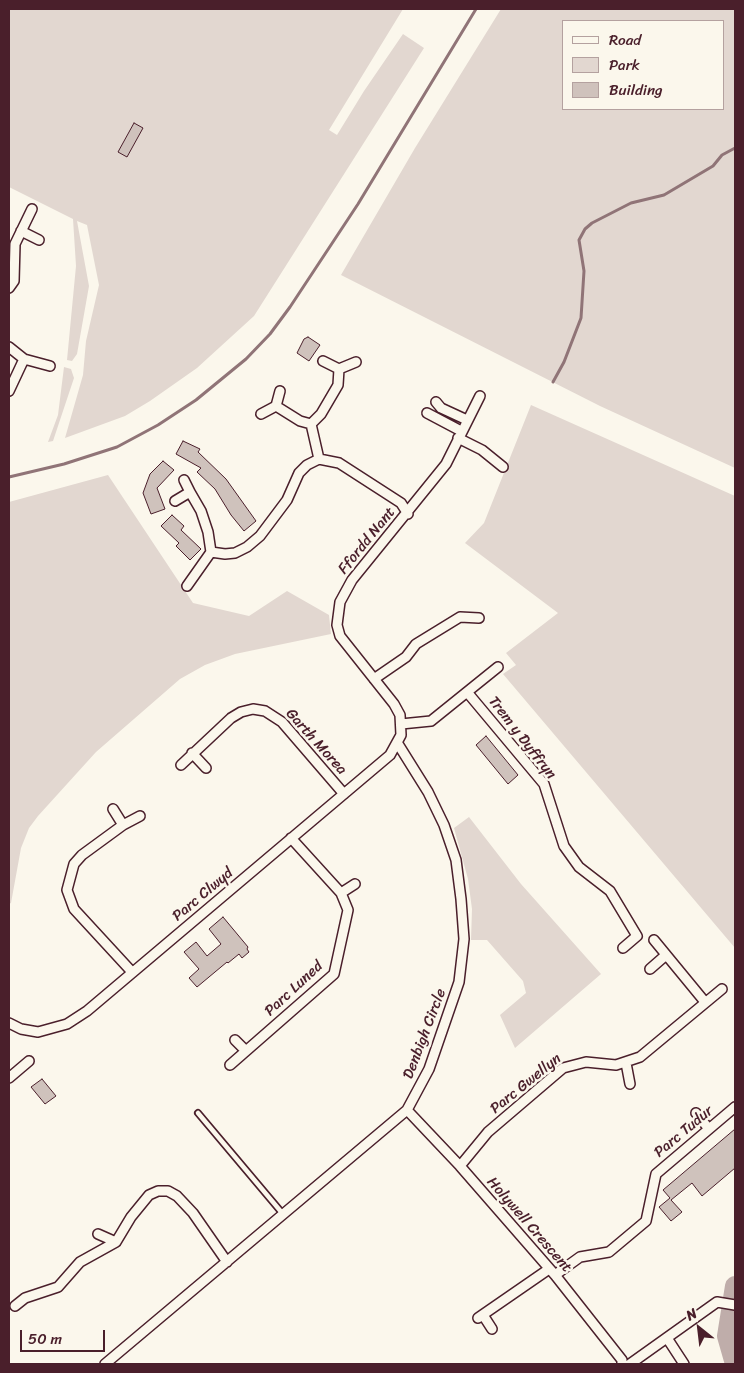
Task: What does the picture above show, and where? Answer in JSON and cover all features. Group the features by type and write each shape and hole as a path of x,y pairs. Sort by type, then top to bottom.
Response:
{"street":[{"path":"9,288 14,281 15,244 32,209"},
{"path":"21,231 39,240"},
{"path":"9,347 24,359 50,366"},
{"path":"9,391 24,359"},
{"path":"324,361 339,369"},
{"path":"339,369 356,362"},
{"path":"311,424 321,414 338,385 339,369"},
{"path":"261,414 276,406 280,391"},
{"name":"Ffordd Nant","path":"402,724 394,704 340,636 338,625 340,602 352,580 408,514 446,464 480,396"},
{"path":"436,402 441,408 467,420"},
{"path":"276,406 300,421 311,424"},
{"path":"427,414 460,434 503,467"},
{"path":"311,424 319,459"},
{"path":"210,552 225,554 236,552 253,542 270,524 287,500 299,473 307,465 319,459 339,462 401,502 408,514"},
{"path":"184,480 200,511 208,532 210,552 187,586"},
{"path":"175,500 190,492"},
{"path":"374,680 406,657 416,644 458,613 479,618"},
{"name":"Trem y Dyffryn","path":"402,724 431,721 498,667"},
{"name":"Trem y Dyffryn","path":"467,692 544,784 564,846 579,867 610,891 637,936 623,948"},
{"name":"Garth Morea","path":"181,765 241,712 253,709 265,711 282,722 344,794"},
{"path":"398,744 402,724"},
{"name":"Parc Clwyd","path":"9,1023 21,1029 38,1032 67,1024 87,1011 390,755 398,744"},
{"name":"Denbigh Circle","path":"104,1364 407,1110 429,1069 459,982 464,939 456,860 444,825 428,792 398,744"},
{"path":"192,754 206,768"},
{"path":"113,809 123,825"},
{"path":"132,972 74,909 67,890 74,864 82,855 123,825 140,816"},
{"path":"291,838 342,893 354,884"},
{"name":"Parc Luned","path":"230,1065 334,974 348,910 342,893"},
{"path":"654,940 705,1002"},
{"path":"650,969 666,955"},
{"name":"Parc Gwellyn","path":"460,1166 488,1132 563,1068 586,1062 602,1065 626,1063 640,1057 722,989"},
{"path":"235,1040 246,1051"},
{"path":"9,1078 29,1061"},
{"path":"626,1063 630,1084"},
{"name":"Parc Tudur","path":"492,1329 480,1317 552,1272 580,1257 609,1252 646,1221 656,1174 735,1107"},
{"name":"Holywell Crescent","path":"407,1110 460,1166 552,1272 622,1360 622,1364"},
{"path":"696,1113 709,1129"},
{"path":"15,1306 25,1298 58,1287 80,1262 116,1242 131,1217 149,1195 158,1191 168,1191 177,1196 193,1213 227,1262"},
{"path":"98,1234 116,1242"},
{"path":"630,1364 717,1302 735,1305"},
{"path":"667,1338 684,1364"}],"lane":[{"path":"198,1113 284,1215"}],"green space":[{"path":"9,9 403,9 329,130 337,135 403,34 424,48 254,316 197,368 150,401 125,416 65,438 83,375 86,341 99,285 87,225 77,221 89,286 77,354 72,361 67,360 76,266 73,219 9,187"},
{"path":"501,9 735,9 735,468 600,406 341,275 415,148"},
{"path":"64,367 71,369 74,378 53,441 48,442 58,415"},
{"path":"531,405 735,496 735,948 503,674 516,665 506,653 558,613 465,543 484,523"},
{"path":"108,475 193,603 249,616 287,591 329,615 331,634 235,654 205,665 180,679 96,752 38,816 29,828 21,848 11,903 9,904 9,502"},
{"path":"469,817 521,884 601,974 515,1048 500,1015 526,993 523,981 487,940 471,940 472,909 468,879 454,828"}],"building":[{"path":"134,123 143,128 127,157 118,152"},
{"path":"308,337 320,345 309,361 297,353 304,339"},
{"path":"183,441 200,449 198,452 226,479 256,521 244,531 231,515 215,489 197,472 201,468 176,454"},
{"path":"163,461 174,470 157,488 165,509 151,514 143,493 150,474"},
{"path":"172,515 184,526 181,530 201,549 190,560 176,546 179,543 161,526"},
{"path":"486,736 518,775 508,784 476,745"},
{"path":"223,917 248,947 249,952 242,958 239,954 227,962 197,987 189,978 199,969 184,952 196,942 207,956 221,944 209,929"},
{"path":"42,1079 56,1096 45,1104 31,1087"},
{"path":"735,1129 735,1168 702,1196 692,1183 671,1200 682,1212 671,1221 659,1207 670,1198 663,1190"}],"waterway":[{"path":"9,477 64,464 117,447 158,425 196,400 246,359 270,334 290,307 358,204 476,9"},
{"path":"553,382 564,362 581,318 584,271 579,240 585,229 592,223 631,203 664,195 713,166 722,155 735,148"},
{"path":"735,1286 727,1336 735,1364"}]}
